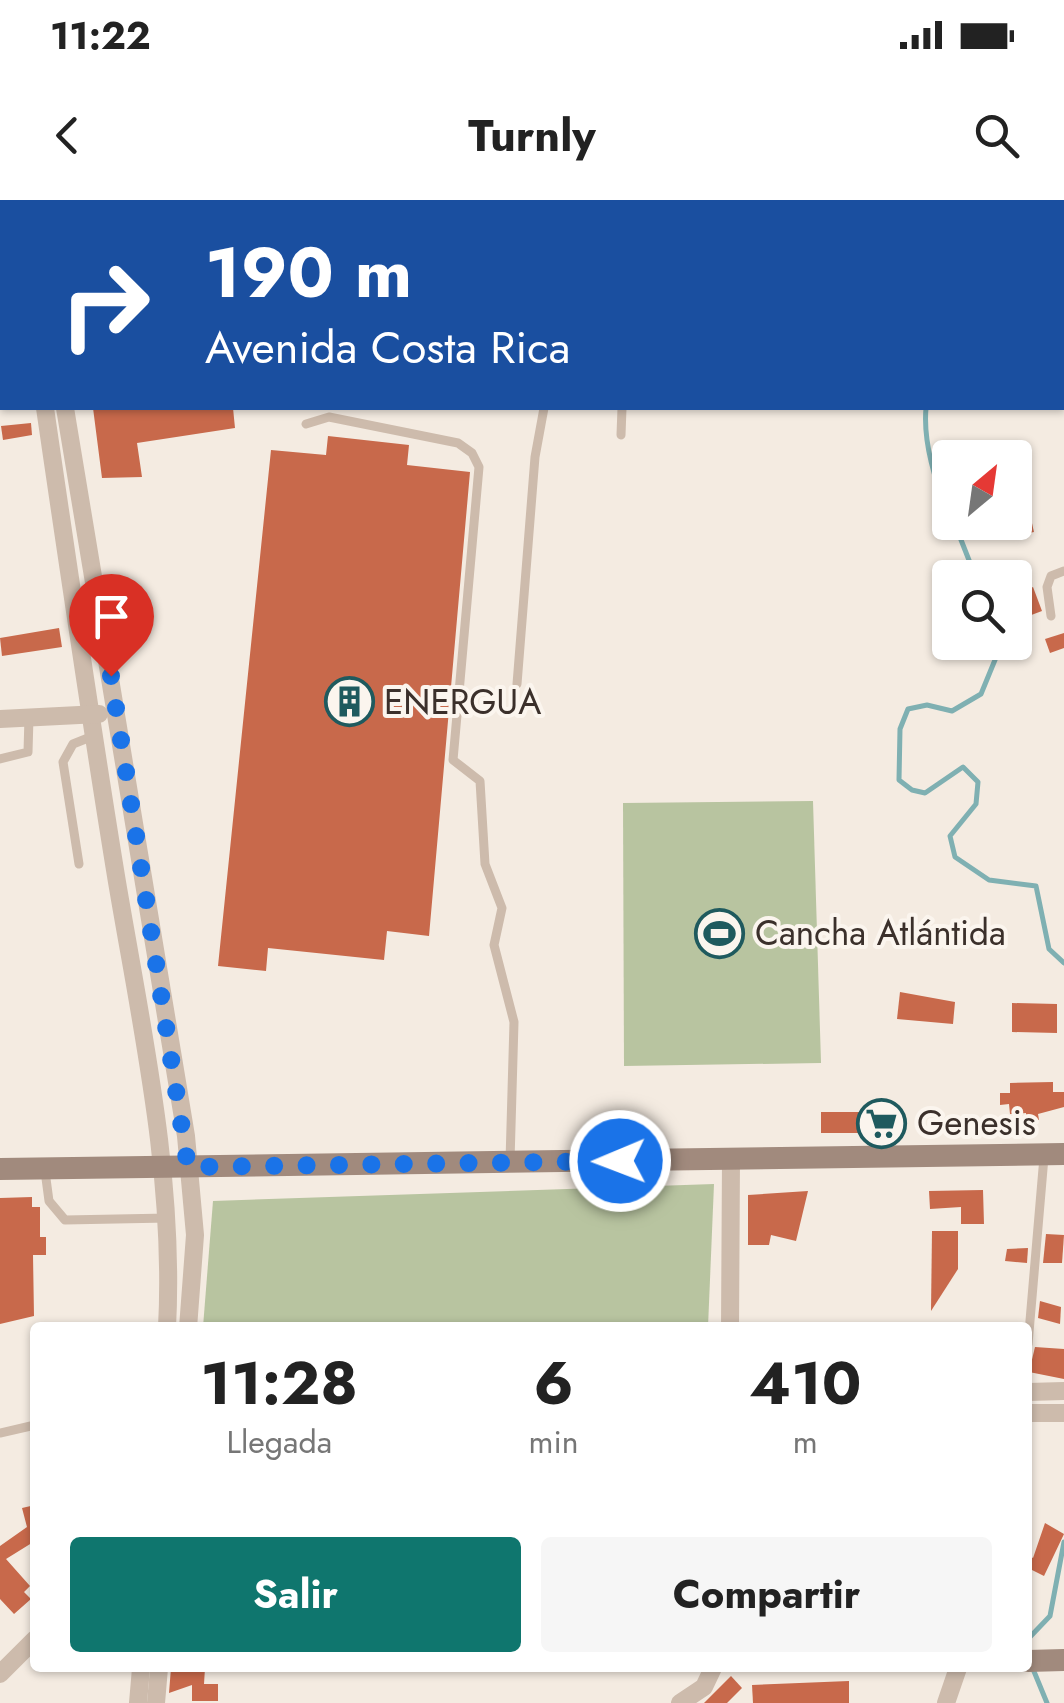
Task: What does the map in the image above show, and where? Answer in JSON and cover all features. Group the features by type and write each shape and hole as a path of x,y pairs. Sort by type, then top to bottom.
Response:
{"street":[{"path":"44,410 92,736 163,1167 168,1218 166,1322"},
{"path":"65,410 188,1167 195,1235 188,1322"},
{"path":"0,719 117,714"},
{"path":"0,1169 1054,1157"},
{"path":"730,1159 730,1322"},
{"path":"1032,1392 1064,1392"},
{"path":"1032,1413 1064,1413"},
{"path":"0,1674 30,1644"},
{"path":"138,1703 141,1672"},
{"path":"156,1703 159,1672"},
{"path":"680,1703 704,1687 711,1672"},
{"path":"946,1703 957,1672"}],"lane":[{"path":"518,684 534,457 544,410"},
{"path":"621,436 622,410"},
{"path":"306,424 330,417 458,444 472,453 479,466 453,760 480,781 485,864 502,908 494,945 514,1022 510,1164"},
{"path":"1052,616 1047,587 1052,576 1064,571"},
{"path":"0,759 28,752 29,718"},
{"path":"80,864 63,762 73,744 92,736"},
{"path":"1031,1322 1054,1157"},
{"path":"45,1168 48,1201 65,1220 168,1218"},
{"path":"0,1433 30,1426"}],"green space":[{"name":"Cancha Atlántida","path":"813,801 821,1063 624,1066 623,803"},
{"path":"714,1184 708,1322 203,1322 213,1201"}],"building":[{"path":"93,410 233,410 235,428 137,443 142,477 102,478"},
{"path":"31,423 32,435 3,440 1,426"},
{"name":"ENERGUA","path":"328,436 409,445 407,465 470,472 429,936 387,931 384,960 268,948 266,971 218,966 271,450 326,455"},
{"path":"1033,587 1042,611 1032,615"},
{"path":"59,628 62,647 2,656 0,638"},
{"path":"1064,633 1064,648 1050,653 1045,639"},
{"path":"900,992 955,1002 953,1024 897,1019"},
{"path":"1012,1003 1057,1004 1057,1033 1012,1032"},
{"path":"1053,1082 1053,1092 1064,1092 1064,1107 1038,1114 1039,1120 1026,1121 1026,1113 1010,1114 1009,1104 1000,1105 1000,1093 1010,1093 1010,1083"},
{"path":"821,1112 893,1112 892,1133 821,1133"},
{"path":"983,1190 984,1224 961,1224 961,1207 930,1209 929,1191"},
{"path":"808,1191 796,1241 771,1235 769,1245 748,1245 748,1195"},
{"path":"32,1197 32,1207 40,1207 40,1237 46,1237 46,1255 33,1255 34,1316 0,1324 0,1198"},
{"path":"932,1231 958,1231 958,1269 931,1311"},
{"path":"1046,1234 1064,1235 1062,1263 1043,1263"},
{"path":"1028,1248 1027,1263 1005,1261 1007,1249"},
{"path":"1040,1301 1061,1307 1060,1324 1038,1318"},
{"path":"1035,1347 1064,1349 1064,1379 1032,1373"},
{"path":"30,1506 30,1544 6,1559 30,1586 24,1592 30,1600 14,1614 0,1599 0,1546 27,1527 22,1508"},
{"path":"1045,1523 1064,1534 1044,1576 1032,1570"},
{"path":"171,1672 205,1672 204,1684 218,1684 218,1701 192,1701 192,1685 169,1693"},
{"path":"731,1676 742,1688 727,1703 704,1703"},
{"path":"849,1681 849,1703 753,1703 752,1685"}],"waterway":[{"path":"926,410 932,465"},
{"path":"961,540 969,560"},
{"path":"995,660 981,694 952,711 927,705 908,709 900,729 899,780 912,790 925,793 963,767 978,782 976,804 950,836 955,857 989,880 1036,886 1049,949 1064,963"},
{"path":"1032,1635 1050,1616 1064,1542"},
{"path":"1033,1669 1047,1703"}],"place":[{"name":"ENERGUA","path":"349,702"},
{"name":"Cancha Atlántida","path":"720,933"},
{"name":"Genesis","path":"882,1123"}],"route":[{"path":"111,676 188,1167 620,1161"}]}
